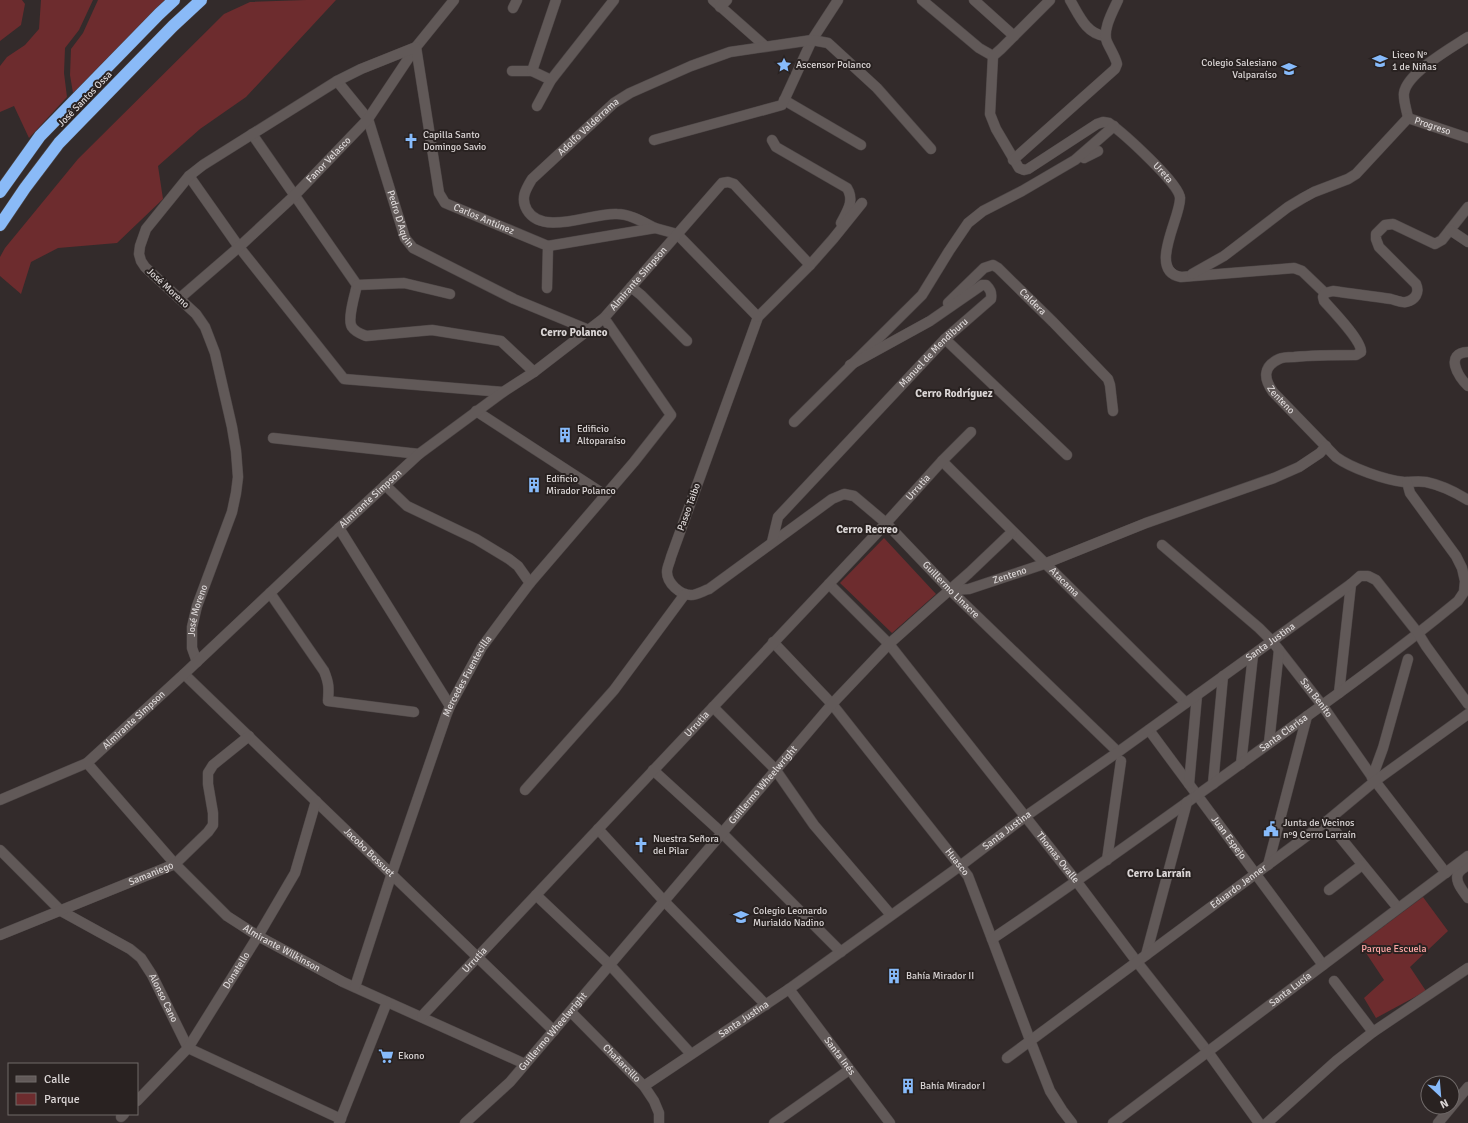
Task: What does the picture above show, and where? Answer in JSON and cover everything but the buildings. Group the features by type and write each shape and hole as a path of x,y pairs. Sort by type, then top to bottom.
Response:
{"highway":[{"name":"José Santos Ossa","path":"0,192 40,136 158,14 174,0"},
{"name":"José Santos Ossa","path":"0,226 24,188 59,143 173,26 201,0"}],"street":[{"name":"Fanor Velasco","path":"180,298 239,247 294,196 368,119 416,47 454,0"},
{"path":"532,72 556,0"},
{"path":"537,106 551,80 614,0"},
{"path":"783,103 812,40 838,0"},
{"path":"922,0 979,48 992,56"},
{"path":"974,0 1014,36"},
{"path":"992,56 1001,49 1050,0"},
{"path":"1070,0 1088,29 1098,35 1105,36"},
{"path":"1013,160 1115,69 1117,64 1116,59 1105,36 1106,28 1118,0"},
{"path":"720,2 765,46"},
{"name":"Progreso","path":"1468,36 1416,73 1407,83 1403,94 1408,118 1468,138"},
{"path":"812,40 828,43 877,88 930,149"},
{"name":"Adolfo Valderrama","path":"655,228 628,216 618,214 608,214 558,223 548,222 530,214 523,199 524,191 532,179 614,103 630,93 712,57 730,52 765,46 792,44 812,40"},
{"name":"José Moreno","path":"197,662 192,648 192,627 197,606 232,512 238,477 236,451 215,353 201,321 180,298 145,267 141,261 139,254 140,246 146,229 189,176 203,165 337,81 416,47"},
{"name":"Carlos Antúnez","path":"416,47 440,193 445,203 548,246"},
{"path":"992,56 993,77 990,114 996,129 1019,168 1024,170 1028,169 1097,124 1103,122 1114,126"},
{"path":"512,71 532,72 551,80"},
{"path":"985,91 993,77"},
{"name":"Pedro D'Aquin","path":"337,81 368,119 405,238 413,248 514,299 589,330"},
{"path":"654,140 783,103 861,145"},
{"path":"1188,276 1224,256 1288,207 1314,192 1348,179 1356,174 1408,118"},
{"name":"Ureta","path":"1114,126 1154,164 1180,192 1179,209 1170,235 1165,258 1170,269 1177,276 1294,268 1302,271 1325,293"},
{"name":"Manuel de Mendiburu","path":"1038,183 1075,160 1114,126"},
{"path":"252,134 357,285 350,321 352,327 359,333 366,336 432,330 501,341 534,372"},
{"path":"772,140 776,147 844,185 850,193 851,202 833,239"},
{"name":"Manuel de Mendiburu","path":"794,422 922,295 968,223 983,211 1098,151"},
{"path":"189,176 239,247 344,379 502,392"},
{"name":"Almirante Simpson","path":"0,800 87,763 420,454 502,392 534,372 604,318 722,183 728,182 734,184 810,265"},
{"path":"547,288 548,246 655,228 677,234 758,317 810,265 862,204"},
{"path":"1325,293 1333,291 1391,299 1404,303 1414,298 1418,291 1416,284 1379,247 1376,234 1385,225 1393,224 1435,244 1438,243 1450,230 1468,207"},
{"path":"1450,230 1468,242"},
{"name":"Caldera","path":"930,321 984,268 993,265 998,268 1053,322 1108,379 1113,411"},
{"path":"357,285 404,283 450,294"},
{"name":"Manuel de Mendiburu","path":"772,542 778,517 945,339 991,298 992,295 990,290 986,285 982,285 930,321 850,365"},
{"path":"631,287 687,341"},
{"name":"Zenteno","path":"950,590 969,589 1044,564 1146,523 1274,478 1299,467 1320,453 1326,446 1273,392 1267,382 1266,372 1271,364 1280,358 1356,355 1361,352 1362,348 1357,340 1324,302 1323,297 1325,293"},
{"name":"Paseo Taibo","path":"685,594 671,583 668,578 667,571 715,433 758,317"},
{"name":"Mercedes Fuentecilla","path":"355,987 392,873 450,706 482,647 530,583 671,415 604,318"},
{"path":"945,339 1067,455"},
{"path":"1468,352 1459,355 1455,359 1454,365 1457,372 1468,386"},
{"path":"476,411 605,495"},
{"name":"Urrutia","path":"422,1016 886,523 942,461 971,432"},
{"path":"273,438 420,454"},
{"path":"1326,446 1344,462 1373,474 1407,482 1425,482 1441,486 1468,500"},
{"name":"Atacama","path":"942,461 1044,564 1098,615 1186,703"},
{"name":"Santa Clarisa","path":"992,938 1077,882 1214,784 1339,693 1458,601 1464,592 1465,581 1462,568 1456,556 1410,493 1407,482"},
{"path":"385,486 407,506 476,539 509,559 518,566 530,583"},
{"name":"Guillermo Linacre","path":"772,542 832,499 844,494 854,496 886,523 950,590 1119,757"},
{"path":"339,528 450,706"},
{"name":"Guillermo Wheelwright","path":"465,1123 510,1082 775,769 832,704 889,644 1012,532"},
{"path":"525,790 614,690 685,594 691,595 709,589 772,542"},
{"name":"San Benito","path":"1162,545 1260,628 1272,641 1322,705 1373,779 1446,873"},
{"name":"Santa Justina","path":"644,1086 790,989 960,866 1026,816 1119,757 1149,730 1360,576 1368,576 1376,580 1418,633"},
{"name":"Thomas Ovalle","path":"828,584 889,644 1077,882 1137,962 1208,1052 1259,1123"},
{"path":"1339,693 1351,584"},
{"path":"270,593 324,670 328,680 328,701 414,712"},
{"path":"1418,633 1468,704"},
{"name":"Huasco","path":"773,642 832,704 968,876 1050,1091 1072,1123"},
{"path":"1269,743 1279,650"},
{"path":"1241,764 1253,655"},
{"path":"1373,779 1408,659"},
{"name":"Jacobo Bossuet","path":"184,674 392,873 554,1031"},
{"path":"1214,784 1223,676"},
{"path":"1189,784 1196,695"},
{"path":"713,707 775,769 814,825 891,915"},
{"name":"Eduardo Jenner","path":"1008,1058 1030,1040 1327,822 1373,779 1468,714"},
{"path":"1268,865 1307,716"},
{"name":"Juan Espejo","path":"1149,730 1323,965"},
{"name":"Samaniego","path":"0,936 175,864 208,832 213,825 213,812 208,784 208,773 213,765 249,736"},
{"path":"1107,860 1119,757"},
{"name":"Almirante Wilkinson","path":"87,763 175,864 227,916 258,936 355,987 422,1016 525,1064"},
{"path":"653,770 722,833 840,952"},
{"name":"Donatello","path":"138,1100 188,1048 258,936 296,872 316,801"},
{"path":"1146,955 1187,802"},
{"path":"1327,822 1398,908"},
{"path":"598,829 664,901 766,1005"},
{"name":"Alonso Cano","path":"0,850 61,911 130,949 141,958 152,975 188,1048"},
{"name":"Santa Lucía","path":"1113,1123 1468,856"},
{"path":"1329,890 1362,865"},
{"path":"1468,865 1460,871 1458,875 1458,885 1468,898"},
{"path":"536,895 610,965 691,1054"},
{"path":"1267,1123 1336,1061 1373,1032 1468,968"},
{"path":"1334,981 1373,1032"},
{"name":"Santa Inés","path":"790,989 890,1123"},
{"path":"188,1048 340,1121 387,1002"},
{"name":"Chañarcillo","path":"570,1012 644,1086 654,1101 659,1113 659,1123"},
{"path":"774,1123 850,1070"},
{"path":"1438,1123 1468,1087"}],"green space":[{"path":"0,0 22,0 25,4 21,25 0,41"},
{"path":"41,0 93,0 79,30 65,48 64,73 67,97 29,138 14,106 0,112 0,66 7,57 25,45 39,29"},
{"path":"98,0 165,0 73,93 70,75 71,49 83,33"},
{"path":"336,0 246,97 200,129 158,166 163,199 117,243 58,248 31,262 21,294 0,276 0,257 5,248 78,159 224,14 250,2"},
{"path":"884,538 936,594 892,633 840,583"},
{"name":"Parque Escuela","path":"1423,897 1448,931 1410,967 1426,991 1376,1018 1364,998 1384,980 1360,944"}],"place":[{"name":"Liceo N° 1 de Niñas","path":"1380,61"},
{"name":"Ascensor Polanco","path":"784,65"},
{"name":"Colegio Salesiano Valparaíso","path":"1289,69"},
{"name":"Capilla Santo Domingo Savio","path":"411,141"},
{"name":"Edificio Altoparaíso","path":"565,435"},
{"name":"Edificio Mirador Polanco","path":"534,485"},
{"name":"Junta de Vecinos n°9 Cerro Larraín","path":"1271,829"},
{"name":"Nuestra Señora del Pilar","path":"641,845"},
{"name":"Colegio Leonardo Murialdo Nadino","path":"741,917"},
{"name":"Bahía Mirador II","path":"894,976"},
{"name":"Ekono","path":"386,1056"},
{"name":"Bahía Mirador I","path":"908,1086"}],"district":[{"name":"Cerro Polanco","path":"574,332"},
{"name":"Cerro Rodríguez","path":"954,393"},
{"name":"Cerro Recreo","path":"867,529"},
{"name":"Cerro Larraín","path":"1159,873"}]}
